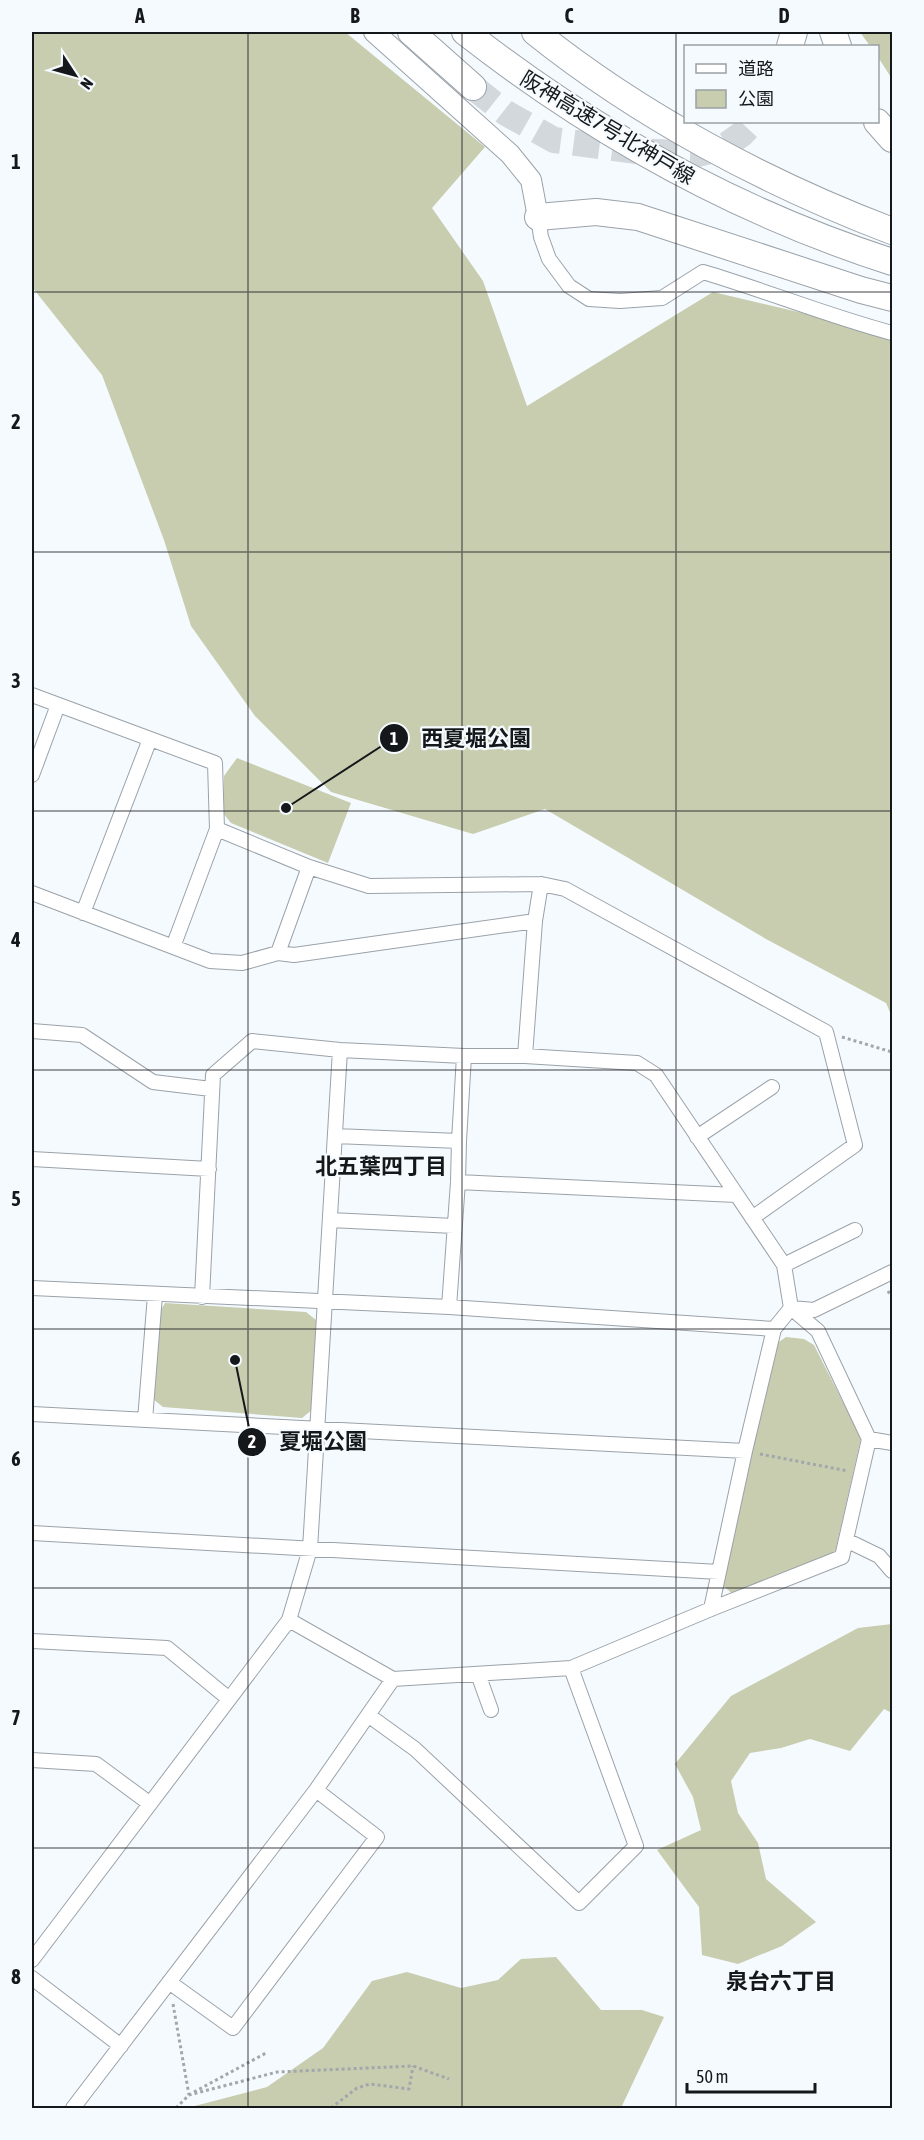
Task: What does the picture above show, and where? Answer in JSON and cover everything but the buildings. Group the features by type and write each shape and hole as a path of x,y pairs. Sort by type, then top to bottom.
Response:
{"highway":[{"path":"411,32 473,87"},
{"name":"阪神高速7号北神戸線","path":"465,32 510,67 612,134 702,184 790,224 859,252 892,262"},
{"name":"阪神高速7号北神戸線","path":"535,32 568,58 670,125 837,210 892,231"},
{"path":"878,123 892,140"},
{"path":"538,217 596,212 638,217 892,298"}],"street":[{"path":"374,32 510,154 531,180 541,237 549,259 569,286 589,299 620,301 662,298 703,272 762,289 841,319 892,333"},
{"path":"32,695 215,763 218,829 174,947"},
{"path":"32,775 58,705"},
{"path":"83,913 150,739"},
{"path":"218,829 309,867 369,886 541,884 565,889 826,1032 855,1145 752,1218"},
{"path":"278,953 309,867"},
{"path":"525,1056 535,921 541,884"},
{"path":"32,893 210,961 242,963 278,953 294,955 535,921"},
{"path":"32,1031 82,1035 153,1082 211,1089"},
{"path":"202,1297 213,1075 252,1041 340,1050 464,1056 525,1056 637,1063 656,1075 784,1265 791,1308 818,1331 869,1439 842,1557 572,1668 393,1679 289,1620"},
{"path":"32,1960 289,1620 310,1549 340,1050"},
{"path":"449,1307 464,1056"},
{"path":"697,1137 772,1087"},
{"path":"335,1137 459,1141"},
{"path":"32,1160 209,1169"},
{"path":"458,1182 736,1195"},
{"path":"330,1220 454,1226"},
{"path":"784,1265 855,1230"},
{"path":"791,1308 814,1310 892,1272"},
{"path":"32,1288 449,1307 774,1329"},
{"path":"145,1420 155,1295"},
{"path":"711,1609 774,1329 791,1308"},
{"path":"32,1414 745,1451"},
{"path":"869,1439 892,1443"},
{"path":"32,1533 719,1572"},
{"path":"846,1540 879,1556 892,1571"},
{"path":"32,1641 166,1648 229,1699"},
{"path":"368,1715 415,1749 579,1904 636,1846 572,1668"},
{"path":"478,1674 491,1710"},
{"path":"73,2109 316,1790 393,1679"},
{"path":"32,1760 96,1764 149,1803"},
{"path":"169,1982 233,2028 377,1836 316,1790"},
{"path":"32,1978 121,2046"}],"path":[{"path":"826,1032 892,1052"},
{"path":"745,1451 861,1474"},
{"path":"169,1982 189,2096"},
{"path":"176,2109 189,2096 266,2053"},
{"path":"189,2096 277,2072 413,2066 449,2079"},
{"path":"331,2109 357,2088 370,2084 409,2089 413,2066"}],"green space":[{"path":"32,32 345,32 485,147 432,208 483,281 527,406 713,292 892,334 892,1017 886,1003 766,939 545,809 473,834 331,792 255,716 191,626 164,540 102,375 32,287"},
{"path":"860,32 892,32 892,79 879,59 879,45 869,45"},
{"path":"237,758 351,803 328,863 231,823 223,813 224,776"},
{"path":"165,1303 306,1312 316,1320 313,1409 302,1418 163,1407 153,1399 159,1313"},
{"path":"786,1337 804,1339 814,1345 861,1438 834,1557 734,1595 721,1584 773,1346"},
{"path":"892,1624 892,1713 884,1709 850,1751 810,1739 781,1748 750,1753 731,1781 738,1813 758,1843 766,1879 816,1922 782,1946 738,1964 702,1955 699,1907 657,1850 701,1830 693,1797 675,1764 731,1696 858,1628"},
{"path":"556,1957 601,2010 642,2010 664,2017 621,2108 187,2108 267,2087 323,2048 372,1981 407,1972 461,1988 498,1980 521,1959"}],"tunnel":[{"path":"473,87 506,113 554,140 637,151 698,154 722,148 742,134 752,123"}],"place":[{"name":"西夏堀公園","path":"286,808"},
{"name":"夏堀公園","path":"235,1360"}],"district":[{"name":"北五葉四丁目","path":"381,1166"},
{"name":"泉台六丁目","path":"781,1981"}]}
